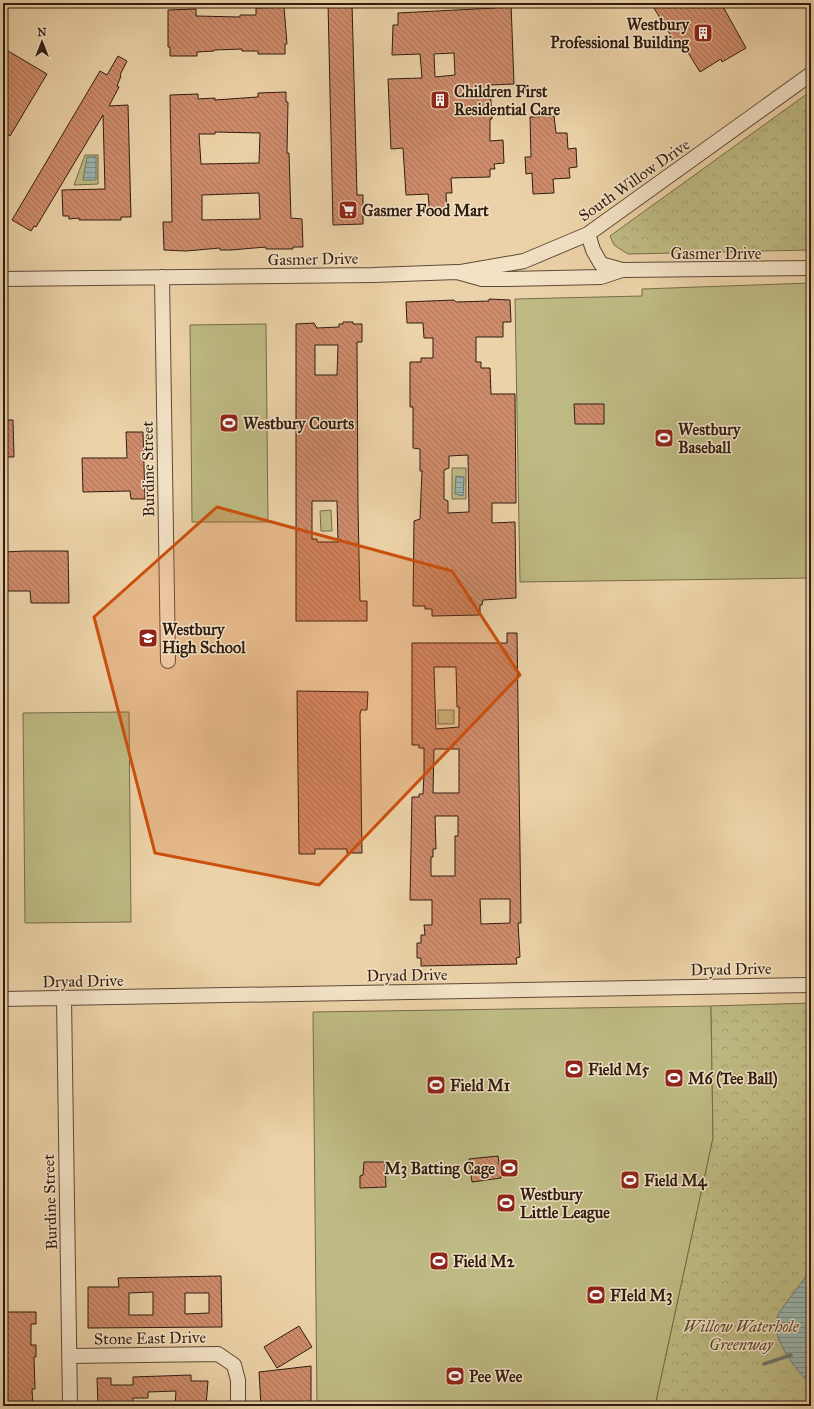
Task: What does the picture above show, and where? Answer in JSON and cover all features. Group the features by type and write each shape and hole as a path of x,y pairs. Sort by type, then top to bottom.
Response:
{"street":[{"name":"South Willow Drive","path":"457,272 524,261 588,234 811,74"},
{"name":"Gasmer Drive","path":"588,234 593,250 601,264 622,270 811,268"},
{"name":"Gasmer Drive","path":"3,279 394,275 457,272 482,279 497,279 601,277 622,270"},
{"name":"Burdine Street","path":"162,278 168,661"},
{"name":"Dryad Drive","path":"3,999 811,984"},
{"name":"Burdine Street","path":"64,998 70,1406"},
{"name":"Stone East Drive","path":"70,1356 218,1354 234,1364 238,1380 238,1406"}],"highlighted area":[{"path":"217,507 452,571 520,675 319,885 155,853 94,617"}],"green space":[{"path":"811,91 811,250 628,254 614,245 610,236"},
{"path":"85,155 98,155 98,184 74,185"},
{"name":"Westbury Baseball","path":"811,283 811,578 520,582 515,299 642,296 642,289"},
{"name":"Westbury Courts","path":"266,324 268,522 192,522 190,325"},
{"path":"452,468 466,468 466,499 452,499"},
{"path":"331,510 332,531 321,531 320,511"},
{"path":"438,710 454,710 454,724 438,724"},
{"path":"129,712 131,922 25,923 23,713"},
{"name":"Willow Waterhole Greenway","path":"811,1003 811,1406 655,1406 713,1138 711,1006"},
{"name":"Westbury Little League","path":"711,1006 713,1138 655,1406 317,1406 313,1012"}],"water":[{"path":"87,157 96,157 96,180 83,180"},
{"path":"456,476 464,477 463,496 455,494"},
{"path":"811,1267 811,1386 785,1352 777,1332 776,1322 779,1313"}],"building":[{"path":"328,3 352,3 357,195 363,195 363,224 333,225"},
{"name":"Children First Residential Care","path":"494,3 511,3 514,84 490,85 492,119 490,119 490,141 503,140 504,163 494,164 495,169 490,169 490,177 451,178 452,193 446,193 447,214 436,214 430,216 428,194 406,195 403,148 391,149 388,79 422,78 420,54 392,55 393,25 398,25 398,13 495,8","holes":["454,53 455,75 435,77 434,54"]},
{"name":"Westbury Professional Building","path":"662,3 721,3 746,48 722,62 721,59 700,72 684,46 679,49 654,8"},
{"path":"284,7 287,44 285,44 285,54 258,54 258,51 242,51 242,49 197,52 197,56 170,56 170,47 168,47 168,10 196,9 196,16 240,17 240,15 256,15 256,8"},
{"path":"3,48 47,74 10,136 3,132"},
{"path":"118,56 127,61 120,75 121,76 117,86 119,87 109,106 128,105 131,217 121,217 121,220 79,220 79,218 69,219 69,216 63,216 62,190 105,189 103,115 36,227 34,226 31,231 12,220 100,71 107,75"},
{"path":"286,92 286,102 288,102 287,153 289,153 291,218 302,219 303,247 293,247 293,249 266,249 266,247 231,250 220,250 220,248 186,251 164,250 163,222 172,222 170,95 198,94 198,99 215,98 215,100 258,97 258,93","holes":["215,132 260,133 259,163 201,164 199,134 215,134","259,193 260,219 202,220 202,195"]},
{"path":"554,116 556,133 567,133 568,149 576,148 577,167 569,168 570,178 553,179 554,193 533,194 532,173 526,174 525,157 531,157 530,117"},
{"path":"489,299 510,300 511,322 503,322 503,337 476,337 476,362 481,362 481,368 490,368 491,394 515,394 516,503 492,503 492,523 515,522 516,598 483,600 482,605 480,605 480,615 432,616 432,609 425,609 425,606 413,606 414,521 420,519 422,471 420,471 420,449 413,448 413,407 410,407 410,362 421,362 421,358 433,358 433,338 424,338 423,323 407,323 406,302 454,300 456,302 489,301","holes":["468,455 469,512 448,513 448,501 444,499 444,470 449,468 449,456"]},
{"path":"343,322 353,322 353,324 362,324 362,342 357,342 358,509 360,601 367,601 367,621 296,621 296,324 314,323 317,328 339,327 339,324 343,324","holes":["315,345 338,345 337,375 315,375","312,501 337,501 338,542 317,542 317,539 312,539"]},
{"path":"574,404 604,404 604,424 575,424"},
{"path":"3,420 13,420 14,457 3,457"},
{"path":"126,432 143,432 145,499 131,499 130,491 83,492 82,458 127,458"},
{"path":"68,551 69,603 31,603 30,591 3,591 3,552"},
{"path":"507,633 517,633 521,923 518,923 520,957 516,958 517,964 421,966 421,958 417,958 417,943 421,943 421,935 425,935 424,925 432,925 432,900 410,900 412,797 419,797 419,794 423,794 424,774 424,748 419,748 419,745 412,745 412,643 507,643","holes":["434,667 456,667 459,727 436,729","434,749 459,749 459,793 433,793","435,816 458,816 458,836 455,836 455,876 431,876 431,857 433,857 433,849 436,849","480,899 510,899 510,923 481,924"]},
{"path":"297,691 368,692 367,710 361,710 360,714 362,853 347,853 347,849 315,849 315,854 299,854"},
{"path":"498,1156 501,1178 472,1182 469,1159"},
{"path":"364,1162 385,1162 386,1187 360,1188 360,1176 363,1175"},
{"path":"221,1276 222,1327 88,1328 88,1287 119,1287 118,1278","holes":["153,1292 153,1315 129,1315 129,1293","185,1293 209,1293 209,1313 185,1314"]},
{"path":"3,1312 36,1312 36,1324 31,1324 31,1345 36,1345 36,1357 34,1357 35,1389 32,1389 33,1406 3,1406"},
{"path":"299,1326 312,1347 277,1368 264,1347"},
{"path":"311,1366 311,1403 302,1403 302,1406 261,1406 259,1372"},
{"path":"191,1375 191,1381 208,1381 206,1406 175,1406 176,1391 148,1392 148,1398 133,1398 133,1406 98,1406 97,1378 111,1378 111,1385 133,1385 133,1377"}],"waterway":[{"path":"764,1364 791,1355"}],"place":[{"name":"Westbury Professional Building","path":"703,33"},
{"name":"Children First Residential Care","path":"440,100"},
{"name":"Gasmer Food Mart","path":"348,210"},
{"name":"Westbury Courts","path":"229,423"},
{"name":"Westbury Baseball","path":"664,438"},
{"name":"Westbury High School","path":"148,638"},
{"name":"Field M5","path":"574,1069"},
{"name":"M6 (Tee Ball)","path":"674,1078"},
{"name":"Field M1","path":"436,1085"},
{"name":"M3 Batting Cage","path":"509,1168"},
{"name":"Field M4","path":"630,1180"},
{"name":"Westbury Little League","path":"506,1203"},
{"name":"Field M2","path":"439,1261"},
{"name":"FIeld M3","path":"596,1295"},
{"name":"Pee Wee","path":"455,1376"}]}
